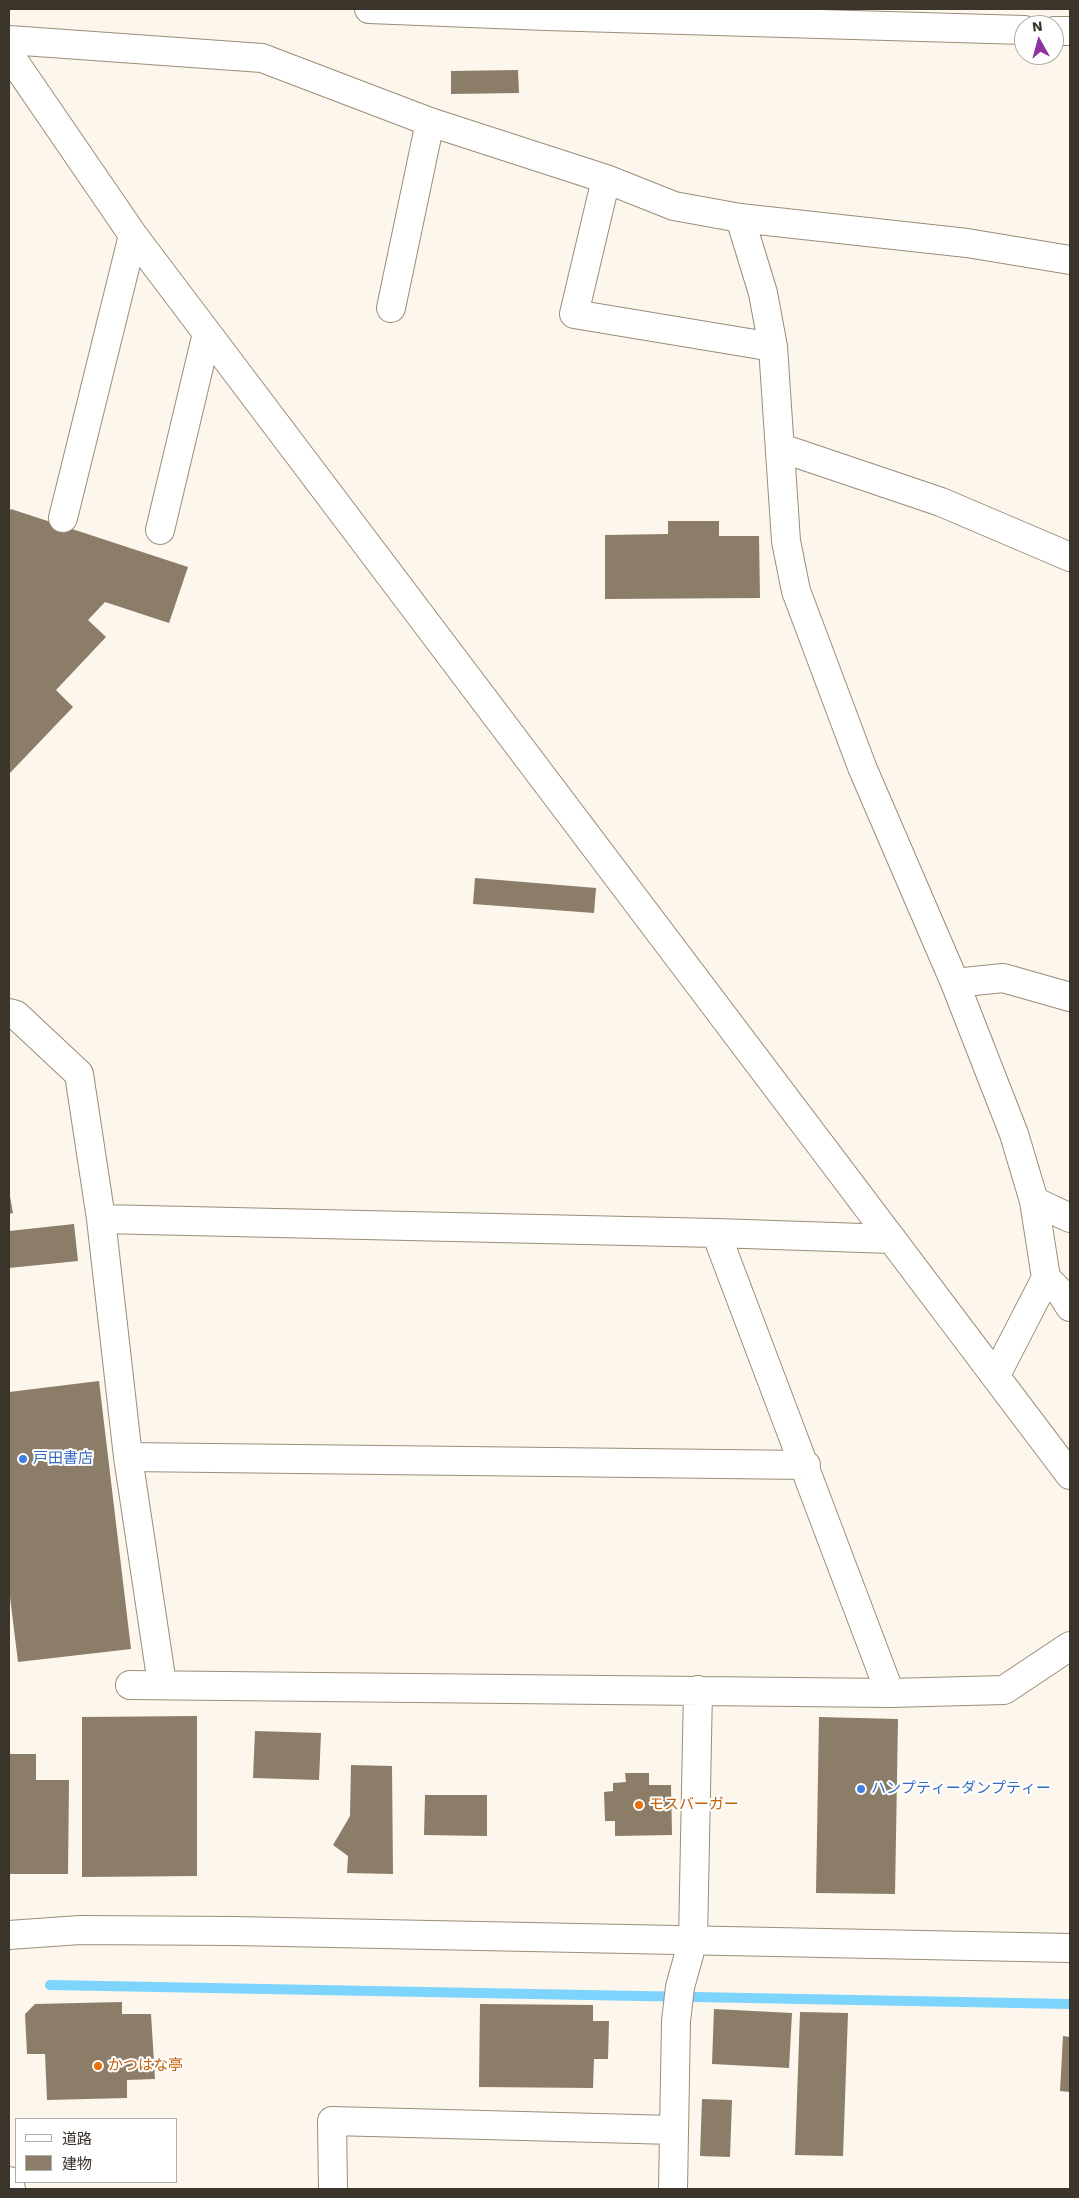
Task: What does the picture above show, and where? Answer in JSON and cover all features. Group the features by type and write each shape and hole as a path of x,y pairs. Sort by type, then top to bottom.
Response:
{"main road":[{"path":"369,9 1014,30"},
{"path":"9,40 262,58 430,122 606,179 674,206 740,218 967,244 1070,260"},
{"path":"9,54 133,235 996,1375 1070,1476"},
{"path":"392,308 430,122"},
{"path":"606,179 574,314 773,347"},
{"path":"740,218 763,293 773,347 786,541 796,591 862,767 955,982 1014,1134 1062,1294 996,1375"},
{"path":"63,518 133,235"},
{"path":"160,530 207,333"},
{"path":"781,448 941,502 1070,557"},
{"path":"955,982 1003,978 1070,997"},
{"path":"9,1013 16,1015 79,1074 101,1219 128,1457 162,1684"},
{"path":"1034,1200 1070,1218"},
{"path":"101,1219 716,1233 892,1239"},
{"path":"716,1233 806,1465 890,1693"},
{"path":"128,1457 806,1465"},
{"path":"130,1685 890,1693 1004,1690 1070,1646"},
{"path":"672,2189 676,2021 680,1987 693,1940 698,1690"},
{"path":"9,1935 80,1930 234,1931 1070,1948"},
{"path":"333,2189 332,2121 674,2130"},
{"path":"9,2180 11,2189"}],"building":[{"path":"518,70 519,93 451,94 451,71"},
{"path":"11,509 188,567 169,623 105,602 88,620 106,637 56,690 73,707 9,774 9,512"},
{"path":"668,521 719,521 719,536 759,536 760,598 605,599 605,535 668,534"},
{"path":"475,878 596,888 594,913 473,904"},
{"path":"9,1191 13,1213 9,1214"},
{"path":"74,1224 78,1261 9,1268 9,1231"},
{"path":"99,1381 131,1649 18,1662 9,1589 9,1392"},
{"path":"197,1716 197,1876 82,1877 82,1717"},
{"path":"819,1717 898,1719 895,1894 816,1893"},
{"path":"255,1731 321,1733 319,1780 253,1778"},
{"path":"9,1754 36,1754 36,1780 69,1780 68,1874 9,1874"},
{"path":"351,1765 392,1766 393,1874 347,1873 348,1856 333,1845 350,1816"},
{"path":"625,1773 649,1773 649,1785 671,1785 672,1835 615,1836 615,1821 605,1821 604,1792 613,1791 613,1783 626,1782"},
{"path":"425,1795 487,1795 487,1836 424,1835"},
{"path":"122,2002 122,2014 151,2014 155,2079 127,2080 127,2098 47,2100 45,2054 27,2054 25,2014 35,2004"},
{"path":"480,2004 593,2005 593,2021 609,2021 608,2059 594,2059 593,2088 479,2087"},
{"path":"714,2009 792,2013 789,2068 712,2064"},
{"path":"800,2012 848,2013 843,2156 795,2155"},
{"path":"1063,2036 1070,2037 1070,2092 1060,2091"},
{"path":"702,2099 732,2100 730,2157 700,2156"}],"waterway":[{"path":"50,1985 1070,2004"}],"place":[{"name":"戸田書店","path":"23,1459"},
{"name":"ハンプティーダンプティー","path":"861,1789"},
{"name":"モスバーガー","path":"639,1805"},
{"name":"かつはな亭","path":"98,2066"}]}
